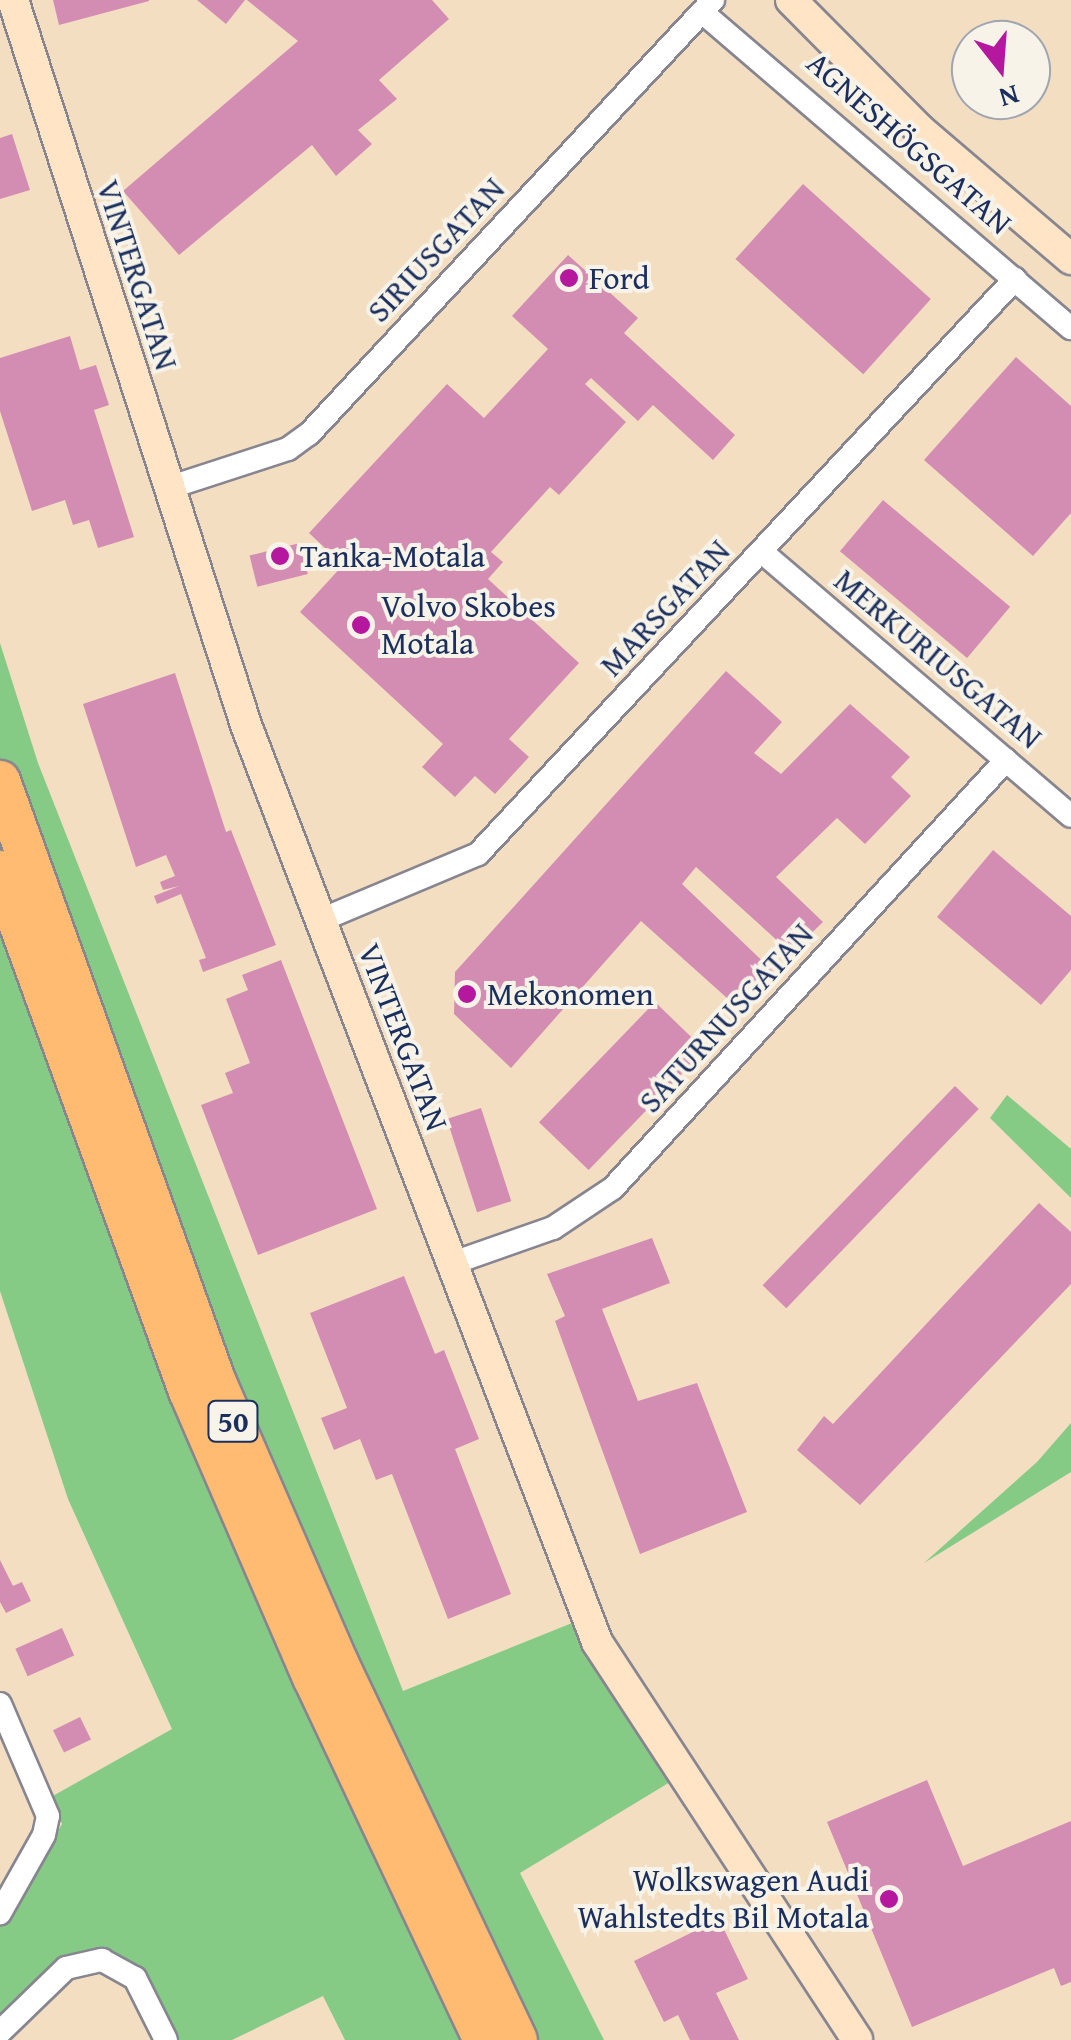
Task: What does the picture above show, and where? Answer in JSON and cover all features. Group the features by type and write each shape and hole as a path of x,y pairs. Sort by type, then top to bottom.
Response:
{"highway":[{"name":"50","path":"0,781 215,1380 346,1680 517,2040"},
{"name":"50","path":"0,872 188,1391 313,1677 484,2040"}],"street":[{"name":"VINTERGATAN","path":"14,0 246,725 606,1662 857,2040"},
{"name":"AGNESHÖGSGATAN","path":"791,0 920,130 1071,259"},
{"name":"SIRIUSGATAN","path":"168,488 288,449 308,434 708,6"},
{"name":"AGNESHÖGSGATAN","path":"708,6 1071,328"},
{"name":"MARSGATAN","path":"321,920 478,854 1015,279"},
{"name":"MERKURIUSGATAN","path":"762,552 1071,816"},
{"name":"SATURNUSGATAN","path":"452,1262 553,1228 613,1188 1006,760"},
{"path":"0,1704 48,1816 10,1871 0,1912"},
{"path":"2,2025 76,1963 102,1960 127,1970 166,2040"}],"green space":[{"path":"0,643 38,763 403,1691 587,1617 680,1776 520,1873 604,2040 345,2040 323,1996 232,2040 173,2040 140,1975 92,1957 0,2029 0,1925 62,1824 51,1797 172,1729 68,1499 0,1291"},
{"path":"1007,1095 1071,1149 1071,1198 990,1118"},
{"path":"1071,1423 1071,1472 924,1563 1037,1462"}],"building":[{"path":"53,0 149,0 149,1 59,25"},
{"path":"197,0 245,0 226,24"},
{"path":"247,0 432,0 449,19 379,80 397,99 358,130 372,144 336,176 312,145 179,255 123,191 298,41"},
{"path":"12,134 30,190 0,199 0,138"},
{"path":"803,184 931,299 863,374 735,259"},
{"path":"568,255 638,318 624,333 735,435 713,460 653,405 638,421 591,378 585,384 626,422 559,495 550,487 491,552 503,562 488,579 579,663 509,739 529,757 495,794 475,776 455,797 422,767 443,744 300,612 343,565 309,533 447,384 484,418 548,349 512,316"},
{"path":"70,336 80,370 96,365 109,405 94,410 134,537 98,548 89,520 73,525 65,500 32,511 0,411 0,358"},
{"path":"1016,357 1071,406 1071,513 1033,556 924,460"},
{"path":"883,500 1010,607 967,658 840,551"},
{"path":"300,543 308,574 257,587 250,556"},
{"path":"726,671 782,722 754,753 781,774 850,704 910,757 891,777 911,796 865,844 837,818 776,877 823,922 791,953 696,867 682,884 774,972 737,1007 641,921 511,1068 454,1014 455,972"},
{"path":"175,673 226,832 231,830 276,945 203,972 199,960 206,958 181,894 157,904 154,896 179,886 163,890 160,882 175,876 166,855 136,867 83,704"},
{"path":"993,850 1071,916 1071,970 1041,1005 937,917"},
{"path":"281,960 377,1209 258,1255 201,1105 233,1093 225,1073 250,1063 226,999 248,990 242,975"},
{"path":"655,1002 705,1050 589,1170 539,1122"},
{"path":"955,1086 979,1109 786,1308 763,1285"},
{"path":"481,1108 511,1201 477,1212 447,1119"},
{"path":"1039,1203 1071,1232 1071,1284 860,1505 797,1450 824,1416 833,1424"},
{"path":"652,1238 670,1283 602,1309 638,1401 697,1383 747,1512 640,1554 555,1321 565,1316 547,1274"},
{"path":"404,1276 435,1354 444,1350 479,1439 455,1449 511,1594 448,1619 392,1474 376,1480 360,1439 334,1450 321,1418 347,1408 310,1313"},
{"path":"0,1560 13,1586 22,1582 31,1601 6,1613 0,1602"},
{"path":"62,1628 74,1655 28,1676 15,1649"},
{"path":"80,1717 91,1739 64,1753 53,1730"},
{"path":"927,1780 963,1866 1071,1821 1071,1982 1061,1986 1054,1968 912,2027 827,1822"},
{"path":"719,1919 748,1979 716,1993 739,2040 690,2040 678,2015 664,2022 634,1961"}],"place":[{"name":"Ford","path":"569,278"},
{"name":"Tanka-Motala","path":"280,556"},
{"name":"Volvo Skobes Motala","path":"361,625"},
{"name":"Mekonomen","path":"467,994"},
{"name":"Wolkswagen Audi Wahlstedts Bil Motala","path":"889,1899"}]}
